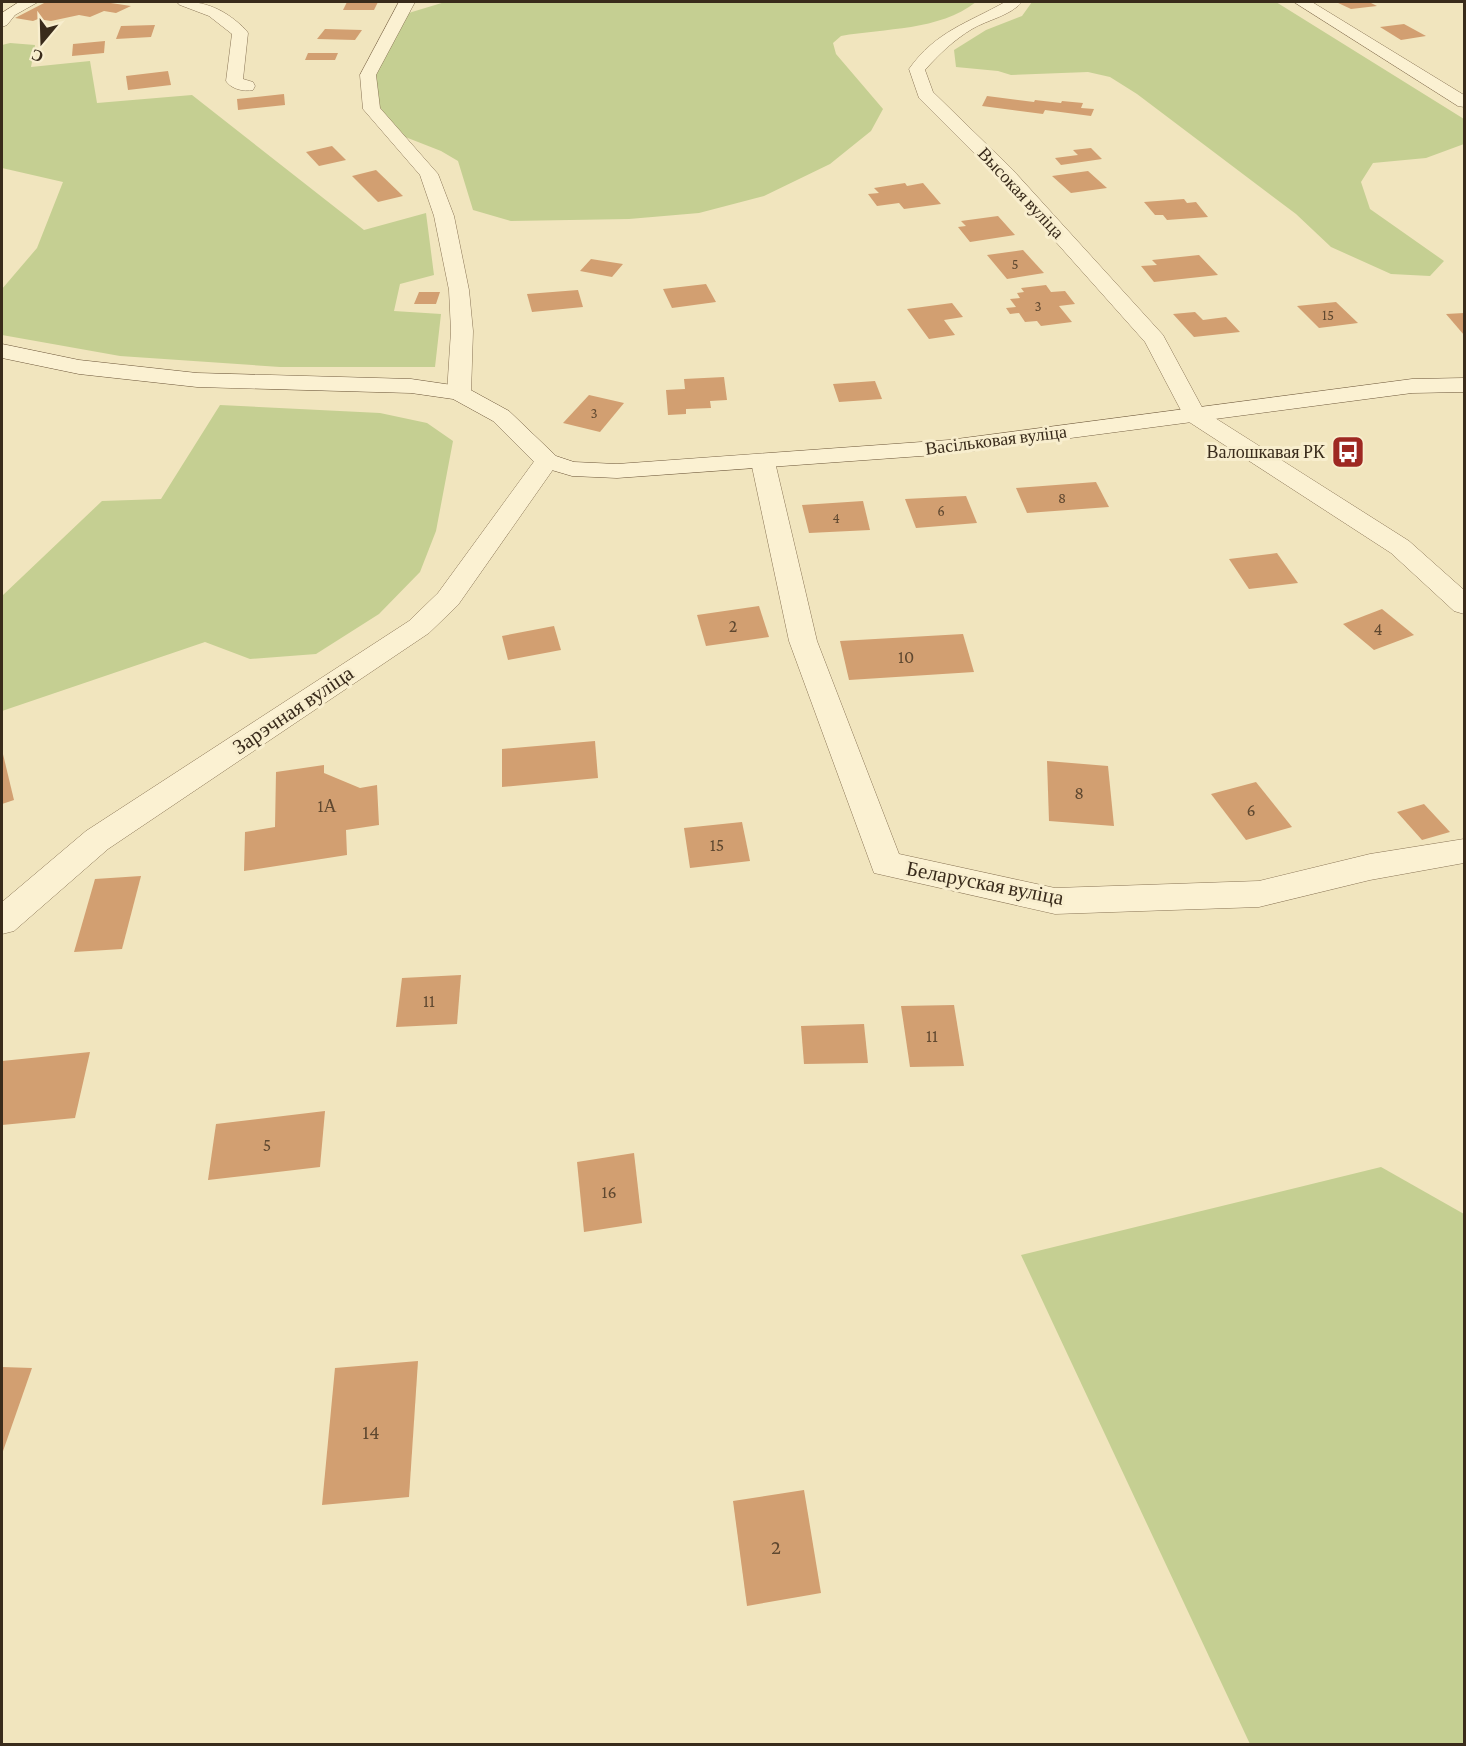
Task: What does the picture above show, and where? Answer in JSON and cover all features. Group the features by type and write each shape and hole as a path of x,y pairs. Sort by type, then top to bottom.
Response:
{"street":[{"path":"2,21 10,12 30,2"},
{"path":"185,2 200,5 209,10 231,23 240,33 234,81 247,86"},
{"path":"407,2 368,75 372,109 429,174 444,216 459,290 462,331 459,393"},
{"name":"Высокая вуліца","path":"1014,2 1005,9 975,21 937,46 917,69 925,94 1005,173 1155,339 1194,415"},
{"path":"1302,2 1464,102"},
{"path":"2,351 79,367 197,380 411,386 459,393 501,416 539,454"},
{"name":"Васільковая вуліца","path":"539,454 572,469 617,471 763,462 949,447 1412,386 1464,385"},
{"path":"1194,415 1400,546 1464,604"},
{"name":"Зарэчная вуліца","path":"2,921 97,840 418,627 448,599 539,454"},
{"name":"Беларуская вуліца","path":"763,462 803,641 886,864 1054,901 1259,894 1370,867 1464,851"}],"green space":[{"path":"445,2 976,2 961,11 929,23 841,36 833,43 836,54 883,109 871,131 830,164 764,196 699,213 629,219 511,221 473,210 458,161 441,151 390,131 372,109 368,75 402,15"},
{"path":"1032,2 1276,2 1464,119 1464,144 1426,158 1373,163 1361,182 1370,209 1444,261 1430,276 1391,274 1331,247 1296,214 1137,94 1110,77 1088,72 1011,75 998,71 956,67 954,50 986,30 1022,16"},
{"path":"10,43 35,45 31,67 90,61 97,103 192,95 364,230 426,213 434,275 400,284 394,311 441,314 435,367 280,367 120,356 2,335 2,289 37,248 63,182 2,168 2,45"},
{"path":"220,405 380,413 427,423 453,441 436,531 420,572 379,614 316,654 250,659 205,642 2,711 2,596 102,501 161,499"},
{"path":"1381,1167 1464,1214 1464,1744 1250,1744 1021,1255"}],"building":[{"path":"46,2 104,2 131,6 116,13 104,11 90,17 79,15 51,21 15,18"},
{"path":"347,2 378,2 374,10 343,10"},
{"path":"1336,2 1369,2 1377,6 1351,9"},
{"path":"1404,24 1426,36 1401,40 1380,27"},
{"path":"155,25 151,37 116,39 121,26"},
{"path":"325,29 362,30 355,40 317,39"},
{"path":"105,41 104,53 72,56 73,44"},
{"path":"308,53 338,53 335,60 305,60"},
{"path":"168,71 171,85 128,90 126,76"},
{"path":"284,94 285,105 238,110 237,99"},
{"path":"987,96 1034,102 1035,100 1083,103 1081,108 1094,109 1091,116 1045,110 1043,114 982,106"},
{"path":"332,146 346,160 319,166 306,152"},
{"path":"1091,148 1102,159 1061,165 1055,158 1078,155 1073,150"},
{"path":"376,170 403,196 378,202 352,176"},
{"path":"1088,171 1107,188 1071,193 1052,176"},
{"path":"905,183 907,186 923,183 941,204 904,209 899,203 877,206 868,194 879,193 874,188"},
{"path":"1184,199 1187,203 1196,202 1208,217 1167,220 1163,215 1155,215 1144,202"},
{"path":"998,216 1015,235 970,242 958,227 966,226 961,221"},
{"path":"1023,250 1044,273 1007,279 987,255"},
{"path":"1199,255 1218,275 1154,282 1141,266 1157,265 1152,260"},
{"path":"591,259 623,264 612,277 580,271"},
{"path":"706,284 716,302 672,308 663,289"},
{"path":"1046,285 1051,292 1065,291 1075,304 1059,306 1072,322 1041,326 1037,321 1025,322 1019,313 1010,314 1006,308 1016,307 1010,299 1020,298 1017,293 1024,292 1021,288"},
{"path":"578,290 583,307 532,312 527,294"},
{"path":"419,292 440,292 436,304 414,304"},
{"path":"1336,302 1358,323 1319,328 1297,306"},
{"path":"952,303 963,317 944,320 955,335 929,339 907,309"},
{"path":"1195,312 1203,320 1226,317 1240,332 1194,337 1173,314"},
{"path":"1464,313 1464,335 1446,314"},
{"path":"724,377 727,400 710,401 711,408 686,409 686,414 668,415 666,390 685,389 684,379"},
{"path":"875,381 882,399 839,402 833,384"},
{"path":"589,395 624,403 600,432 563,423"},
{"path":"1096,482 1109,507 1027,513 1016,488"},
{"path":"966,496 977,523 916,528 905,499"},
{"path":"863,501 870,530 809,533 802,505"},
{"path":"1277,553 1298,583 1249,589 1229,559"},
{"path":"759,606 769,637 706,646 697,615"},
{"path":"1382,609 1414,635 1374,650 1343,624"},
{"path":"554,626 561,650 508,660 502,636"},
{"path":"963,634 974,672 849,680 840,641"},
{"path":"595,741 598,778 502,787 502,749"},
{"path":"2,750 14,800 2,804"},
{"path":"1047,761 1108,766 1114,826 1049,821"},
{"path":"324,765 324,773 360,788 377,785 379,825 346,830 347,855 244,871 245,832 275,827 276,772"},
{"path":"1256,782 1292,827 1246,840 1211,794"},
{"path":"1424,804 1450,832 1422,840 1397,812"},
{"path":"742,822 750,861 690,868 684,828"},
{"path":"141,876 122,949 74,952 95,879"},
{"path":"461,975 457,1024 396,1027 402,978"},
{"path":"954,1005 964,1066 910,1067 901,1006"},
{"path":"864,1024 868,1063 804,1064 801,1026"},
{"path":"90,1052 75,1118 2,1125 2,1061"},
{"path":"325,1111 320,1167 208,1180 216,1124"},
{"path":"634,1153 642,1223 584,1232 577,1162"},
{"path":"418,1361 409,1497 322,1505 335,1368"},
{"path":"2,1367 32,1368 2,1454"},
{"path":"804,1490 821,1593 747,1606 733,1501"}],"place":[{"name":"Валошкавая РК","path":"1348,452"}]}
